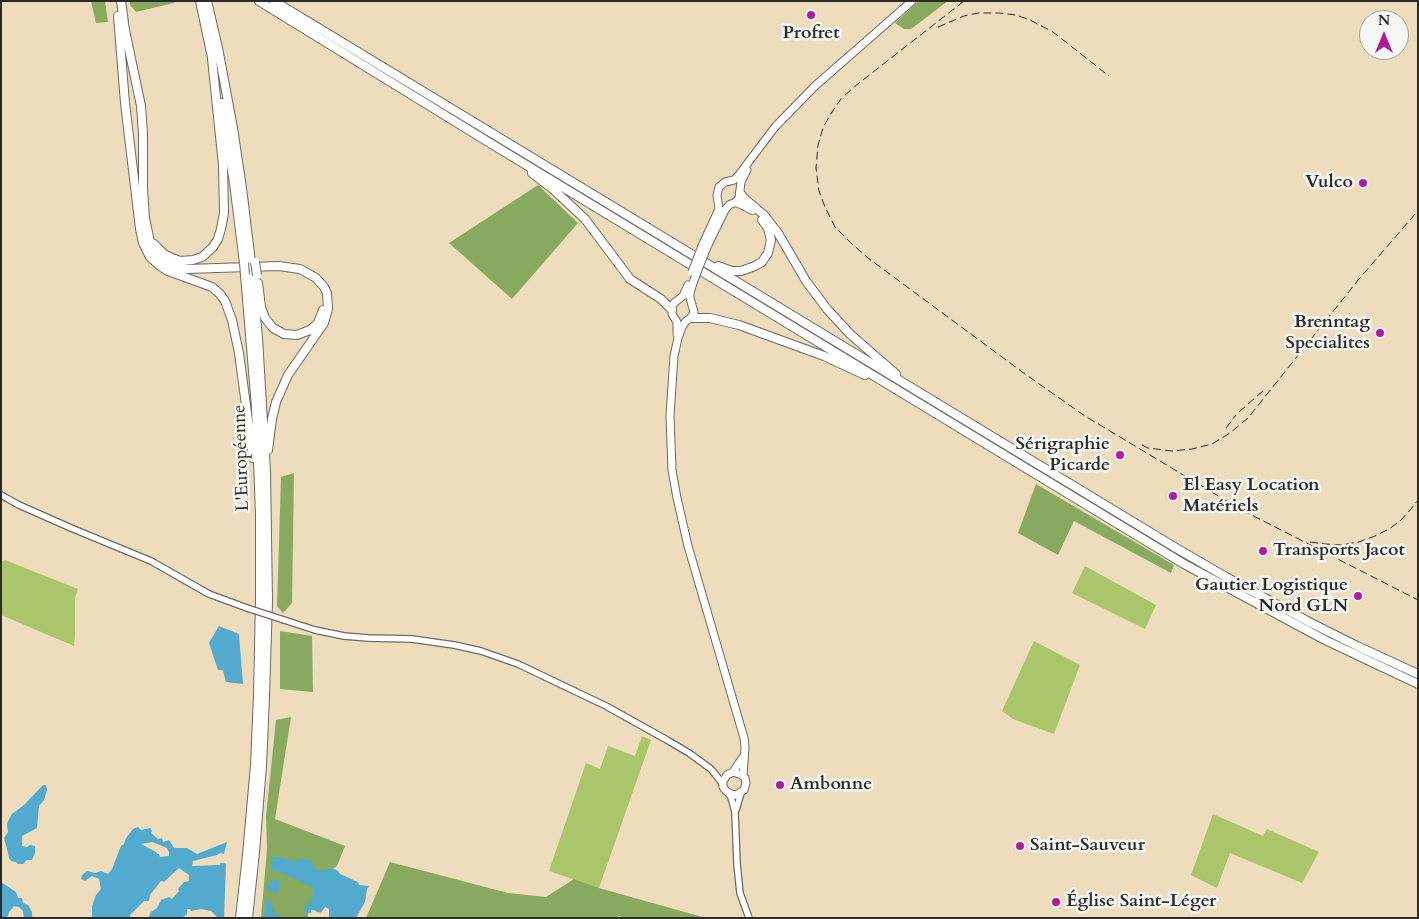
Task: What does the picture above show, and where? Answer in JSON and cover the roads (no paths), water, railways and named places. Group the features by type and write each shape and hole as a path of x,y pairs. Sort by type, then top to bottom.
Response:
{"highway":[{"path":"117,1 125,103 141,236 150,257 160,266 168,271 212,287 223,297 230,312 244,384 260,515"},
{"path":"121,1 141,106 143,189 147,231 155,252 162,260 174,266 195,270 279,266 294,268 311,274 324,287 329,304 326,318 321,329 292,368 280,393 272,419 266,471"},
{"name":"L'Européenne","path":"200,1 211,49 250,262 259,356 266,471 268,600 265,696 259,809 248,918"},
{"path":"168,271 186,274 280,271 301,274 318,287 322,294 323,309 318,323 310,330 300,334 288,335 270,325 263,313 251,275 250,262 254,248 248,236 233,128 207,1"},
{"path":"259,1 1192,568 1325,640 1418,684"},
{"path":"274,1 1176,548 1226,577 1349,642 1418,674"},
{"path":"147,231 151,240 160,250 167,256 180,261 193,260 205,254 213,247 220,234 224,213 224,184 211,49"},
{"path":"490,143 554,190 585,220 630,279 661,299 673,314"},
{"path":"740,191 745,199 773,225 806,281 838,321 862,345 912,388"},
{"path":"693,255 732,271 748,269 762,262 770,248 771,240 768,228 749,208 732,204"},
{"name":"L'Européenne","path":"240,918 252,801 258,696 260,599 260,515 251,275"},
{"path":"688,319 710,318 739,325 824,356 864,375 884,381"}],"main road":[{"path":"678,338 673,314 674,303 680,299 686,290 719,209 717,191 719,187 738,176 775,128 815,86 912,1"},
{"path":"743,776 744,738 691,555 675,488 670,444 670,409 674,356 678,338 688,319 693,315 694,309 690,293 704,246 722,214 739,198 743,176 761,146"},
{"path":"729,182 736,185 740,191"},
{"path":"718,199 723,203 732,204"},
{"path":"680,299 691,303"},
{"path":"673,314 679,321 688,319"},
{"path":"731,773 740,773 746,781 746,786 741,793 733,795 728,793 724,789 723,784 724,779 740,763 745,753"}],"street":[{"path":"1,495 71,528 151,561 209,594 247,608 316,630 344,636 412,639 454,645 481,651 518,664 606,706 667,740 711,769 723,784"},
{"path":"711,769 731,773"},
{"path":"728,793 736,812 739,886 742,901 749,918"},
{"path":"736,812 741,793"}],"water":[{"path":"219,626 239,634 243,684 226,682 223,670 218,670 209,643"},
{"path":"43,785 46,785 47,790 44,800 39,806 37,828 22,836 22,846 35,846 35,853 32,860 18,864 9,858 4,838 8,832 8,821 12,814 24,805"},
{"path":"138,827 141,830 150,828 151,833 158,839 162,838 163,842 169,840 174,848 187,848 197,854 227,842 224,854 220,853 193,861 192,866 226,864 224,918 218,918 211,911 201,909 191,911 187,909 187,914 182,918 148,918 161,900 169,897 172,899 184,882 189,881 189,875 179,868 164,882 161,881 150,895 149,901 144,901 130,915 130,918 92,918 92,906 96,895 101,889 99,879 92,876 85,881 81,879 82,875 87,871 95,873 101,871 108,874 112,869 121,846 133,829","holes":["152,842 167,848 169,856 160,857 159,854 141,844"]},
{"path":"271,857 280,857 295,862 298,858 307,861 310,859 313,861 311,863 313,868 322,871 331,868 358,882 359,885 369,886 365,902 356,918 329,918 329,909 325,907 321,913 311,910 311,913 306,913 304,910 313,898 314,888 280,872 271,870"},
{"path":"280,879 279,891 277,893 270,892 267,884"},
{"path":"1,882 16,892 18,898 22,898 23,903 28,905 32,912 33,918 24,918 23,911 19,907 14,906 7,918 1,918"},
{"path":"266,899 271,902 275,915 279,914 281,918 264,918"}],"railway":[{"path":"964,1 854,87 841,99 830,115 823,128 818,145 816,168 819,191 835,227 868,258 1085,416 1240,509 1418,600"},
{"path":"938,27 964,16 978,13 1016,15 1053,32 1109,76"},
{"path":"1142,445 1148,448 1172,451 1212,444 1230,433 1248,418 1359,279 1416,213"},
{"path":"1239,412 1264,390"},
{"path":"1226,428 1236,415"},
{"path":"1310,542 1341,545 1359,542 1375,536 1400,521 1418,500"}],"place":[{"name":"Profret","path":"811,15"},
{"name":"Vulco","path":"1363,183"},
{"name":"Brenntag Specialites","path":"1380,333"},
{"name":"Sérigraphie Picarde","path":"1120,455"},
{"name":"El Easy Location Matériels","path":"1173,496"},
{"name":"Transports Jacot","path":"1263,551"},
{"name":"Gautier Logistique Nord GLN","path":"1358,596"},
{"name":"Ambonne","path":"780,785"},
{"name":"Saint-Sauveur","path":"1020,846"},
{"name":"Église Saint-Léger","path":"1056,902"}]}
